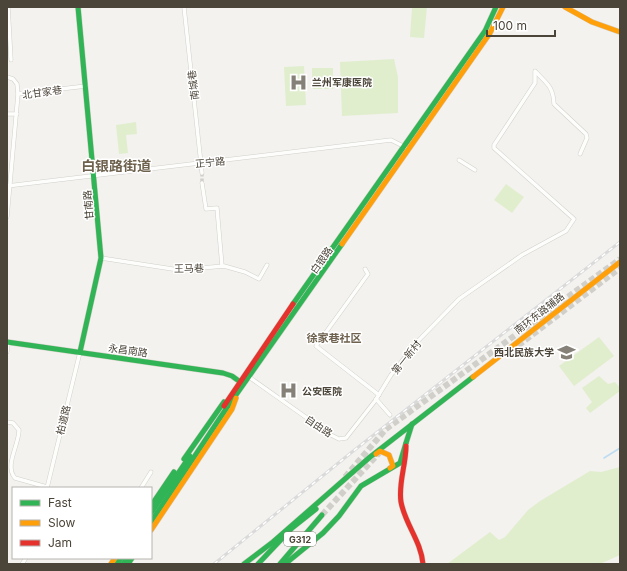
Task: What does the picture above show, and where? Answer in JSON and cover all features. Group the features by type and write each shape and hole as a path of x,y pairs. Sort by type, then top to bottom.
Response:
{"main road":[{"name":"甘南路","path":"78,7 101,258 80,352"},
{"name":"白银路","path":"241,383 249,377 407,148 485,31 496,7"},
{"name":"白银路","path":"152,513 241,383 490,33 503,7"},
{"path":"565,7 592,22 620,32"},
{"name":"南环东路辅路","path":"250,562 412,424 620,262"},
{"name":"永昌南路","path":"8,342 223,373 232,376 241,383"},
{"path":"152,505 235,392"},
{"path":"152,529 232,409 235,392"},
{"name":"白银路","path":"152,520 224,408"},
{"path":"285,564 323,533 339,516 361,486 400,462 412,424"},
{"path":"406,443 400,498 406,517 420,544 423,554 423,564"},
{"path":"376,454 380,451 389,455 393,466 390,468"},
{"name":"G312","path":"258,564 272,548 316,509"},
{"name":"G312","path":"280,564 322,515"},
{"path":"244,564 250,562 272,548"},
{"path":"240,564 250,562"}],"street":[{"path":"8,7 11,60"},
{"name":"南城巷","path":"184,7 202,173"},
{"name":"第一新村","path":"379,395 391,375 417,342 459,299 522,255 566,231 574,219 494,148 494,145 535,83 535,71 551,88 554,94 554,104 586,134 580,154"},
{"path":"7,77 14,79 17,84 18,94"},
{"name":"北甘家巷","path":"8,186 12,179 12,158 18,94 86,86"},
{"path":"7,114 17,114"},
{"name":"正宁路","path":"8,186 94,174 201,163 390,140 407,148"},
{"path":"459,160 475,170"},
{"path":"202,182 206,209 217,208 222,266"},
{"path":"7,217 8,186"},
{"name":"王马巷","path":"101,258 179,270 222,266 245,272 259,279 267,265"},
{"path":"365,269 368,274 316,346 379,395"},
{"path":"7,352 8,342"},
{"name":"柏道路","path":"47,487 80,352"},
{"name":"自由路","path":"249,377 339,439 349,435 379,395"},
{"path":"376,399 390,415"},
{"path":"7,422 16,424 19,430 11,467 12,475 15,478 44,487"},
{"path":"142,487 151,472"}],"green space":[{"path":"412,7 427,7 424,38 410,37"},
{"path":"394,59 398,77 398,113 342,116 340,62"},
{"path":"304,66 306,105 286,106 284,67"},
{"path":"312,68 333,68 333,77 312,78"},
{"path":"312,79 333,79 333,89 313,89"},
{"path":"136,122 137,134 126,135 128,153 119,154 116,125"},
{"path":"506,184 524,197 512,213 494,200"},
{"path":"599,337 614,356 574,386 559,366"},
{"path":"599,376 608,384 615,382 620,388 620,391 590,413 586,408 592,402 582,388"},
{"path":"620,467 620,555 600,564 447,564 490,532 499,540 505,537 528,510 540,501 590,471 601,472"}],"waterway":[{"path":"604,458 620,448"}],"tunnel":[{"path":"202,173 202,183"},
{"path":"345,477 386,429 620,259"},
{"path":"511,351 620,268"},
{"path":"322,515 380,452"}],"railway":[{"path":"214,564 352,452 620,242"}],"traffic: fast":[{"path":"78,7 101,258 80,352"},
{"path":"293,304 485,31 496,7"},
{"path":"152,520 226,409 342,244"},
{"path":"7,342 223,373 232,376 243,384"},
{"path":"244,564 273,542 370,457 473,377"},
{"path":"184,459 224,402"},
{"path":"406,443 412,424"},
{"path":"285,564 323,533 339,516 361,486 400,463 406,443"},
{"path":"152,512 190,456"},
{"path":"152,505 174,472"},
{"path":"258,564 292,528 316,509"},
{"path":"280,564 322,515"},
{"path":"117,564 120,559"},
{"path":"123,564 126,559"},
{"path":"128,564 131,559"}],"traffic: slow":[{"path":"342,244 490,33 503,7"},
{"path":"565,7 592,22 620,32"},
{"path":"473,377 620,262"},
{"path":"152,529 232,409 236,398"},
{"path":"376,454 380,451 389,455 393,466 390,468"},
{"path":"111,564 114,559"}],"traffic: jam":[{"path":"224,406 293,304"},
{"path":"406,446 401,481 401,502 422,556 423,564"}],"place":[{"name":"兰州军康医院","path":"299,82"},
{"name":"西北民族大学","path":"567,352"},
{"name":"公安医院","path":"289,391"}],"district":[{"name":"白银路街道","path":"116,165"},
{"name":"徐家巷社区","path":"334,338"}]}
